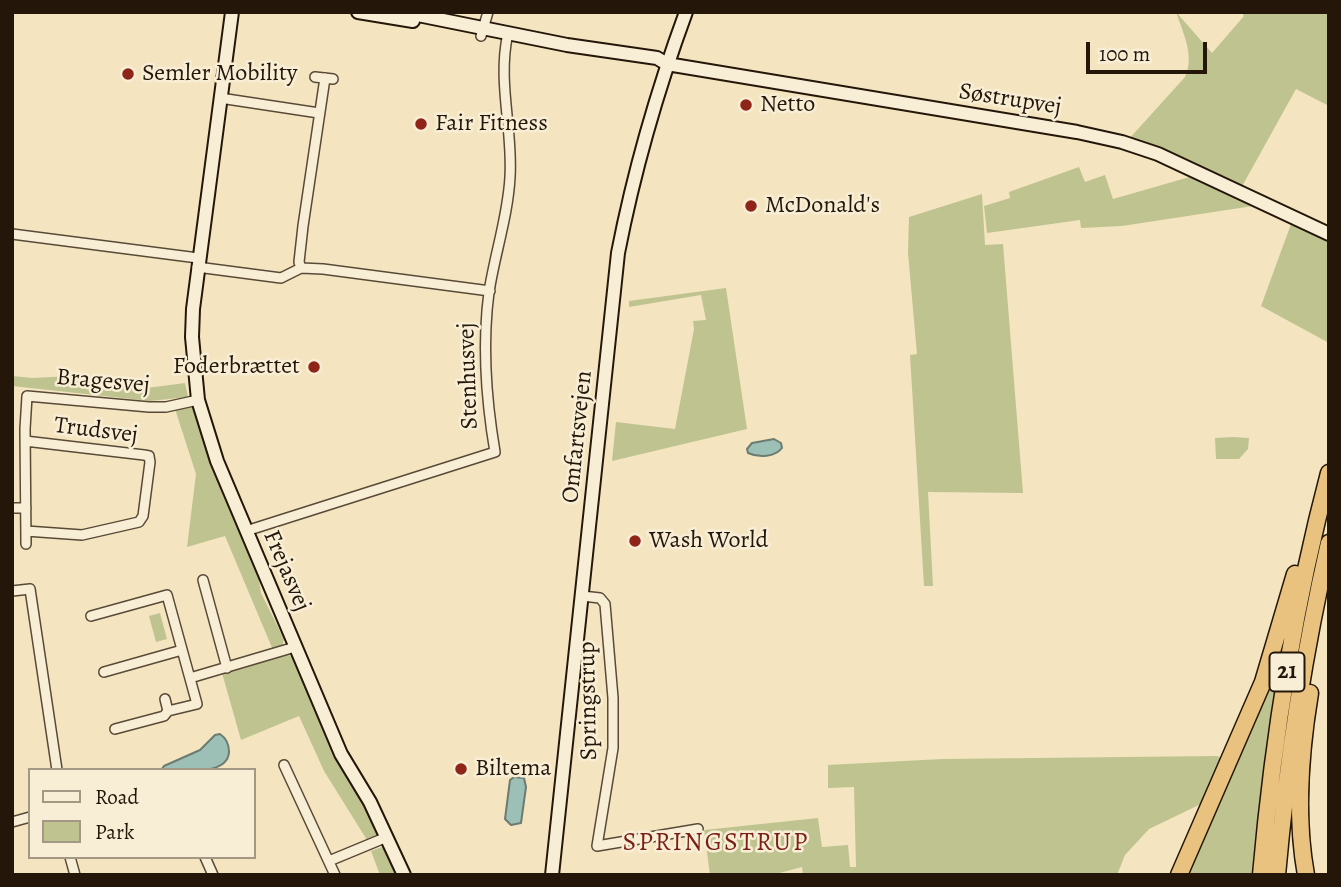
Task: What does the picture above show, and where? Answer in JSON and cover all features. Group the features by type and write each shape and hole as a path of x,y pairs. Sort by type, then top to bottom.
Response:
{"highway":[{"name":"21","path":"1261,875 1273,763 1290,653 1319,509 1329,473"},
{"path":"1179,875 1263,682 1301,549 1319,509"},
{"name":"21","path":"1277,875 1293,730 1329,543"},
{"path":"1306,875 1302,855 1300,768 1329,567"}],"street":[{"name":"Frejasvej","path":"232,12 198,263 192,337 198,400 217,461 345,764 370,802 404,875"},
{"path":"358,12 657,58 667,64"},
{"path":"403,12 482,32"},
{"path":"482,32 488,12"},
{"name":"Omfartsvejen","path":"552,875 618,253 636,169 667,64 686,12"},
{"name":"Stenhusvej","path":"246,531 495,452 486,379 490,291 507,213 511,173 509,132 503,94 507,37"},
{"name":"Søstrupvej","path":"667,64 1077,132 1122,142 1158,154 1329,234"},
{"path":"301,268 299,262 324,78"},
{"path":"220,99 319,113"},
{"path":"12,234 281,278 301,268 323,269 490,291"},
{"name":"Bragesvej","path":"26,544 25,400 31,395 166,407 198,400"},
{"path":"12,429 25,429"},
{"name":"Trudsvej","path":"25,442 144,455 149,456 150,462 144,516 139,522 82,536 26,531"},
{"path":"12,508 26,508"},
{"path":"203,580 227,668"},
{"path":"12,591 30,589 57,768"},
{"path":"91,616 167,595 197,704 115,729"},
{"name":"Springstrup","path":"582,596 600,598 604,604 613,698 612,757 597,846 698,829"},
{"path":"137,603 140,615"},
{"path":"190,678 295,647"},
{"path":"104,672 182,650"},
{"path":"165,699 168,712"},
{"path":"284,765 335,875"},
{"path":"329,862 387,838"},
{"path":"206,859 213,875"}],"green space":[{"path":"1176,12 1212,53 1244,16 1241,12 1329,12 1329,106 1296,89 1240,190 1128,140 1185,77 1188,69 1185,36"},
{"path":"1079,167 1085,182 1105,175 1113,199 1193,176 1253,206 1122,226 1081,228 1080,220 987,233 984,206 1010,198 1009,192"},
{"path":"982,194 985,245 1003,244 1023,493 928,492 933,586 924,586 910,355 917,354 908,253 909,217"},
{"path":"1291,224 1329,240 1329,343 1261,306"},
{"path":"726,288 747,429 612,461 616,422 675,429 694,329 693,321 706,320 701,295 629,307 629,301"},
{"path":"12,376 70,376 139,389 185,383 188,397 150,401 12,386"},
{"path":"185,406 197,412 257,568 261,593 284,639 282,647 273,650 225,536 187,547 196,474 175,409"},
{"path":"1215,438 1249,438 1248,449 1239,459 1216,459"},
{"path":"160,613 167,639 156,642 149,616"},
{"path":"1286,630 1272,704 1252,875 1182,875"},
{"path":"287,655 292,656 331,746 373,821 377,836 367,840 324,771 299,716 241,740 222,673"},
{"path":"1217,756 1224,759 1203,803 1149,829 1125,855 1117,875 803,875 802,867 772,875 710,875 704,830 818,818 822,847 848,845 850,867 856,867 854,787 828,788 828,765 942,759"},
{"path":"385,848 396,875 380,875 371,851"}],"water":[{"path":"774,439 781,443 782,448 775,453 762,456 748,453 747,449 752,443"},
{"path":"215,735 224,737 229,752 227,760 220,765 214,768 162,768 200,750"},
{"path":"514,777 524,778 526,787 521,823 511,825 505,819 510,780"}],"place":[{"name":"Semler Mobility","path":"128,74"},
{"name":"Netto","path":"746,105"},
{"name":"Fair Fitness","path":"421,124"},
{"name":"McDonald's","path":"751,206"},
{"name":"Foderbrættet","path":"314,367"},
{"name":"Wash World","path":"635,541"},
{"name":"Biltema","path":"461,769"}],"district":[{"name":"SPRINGSTRUP","path":"716,844"}]}
